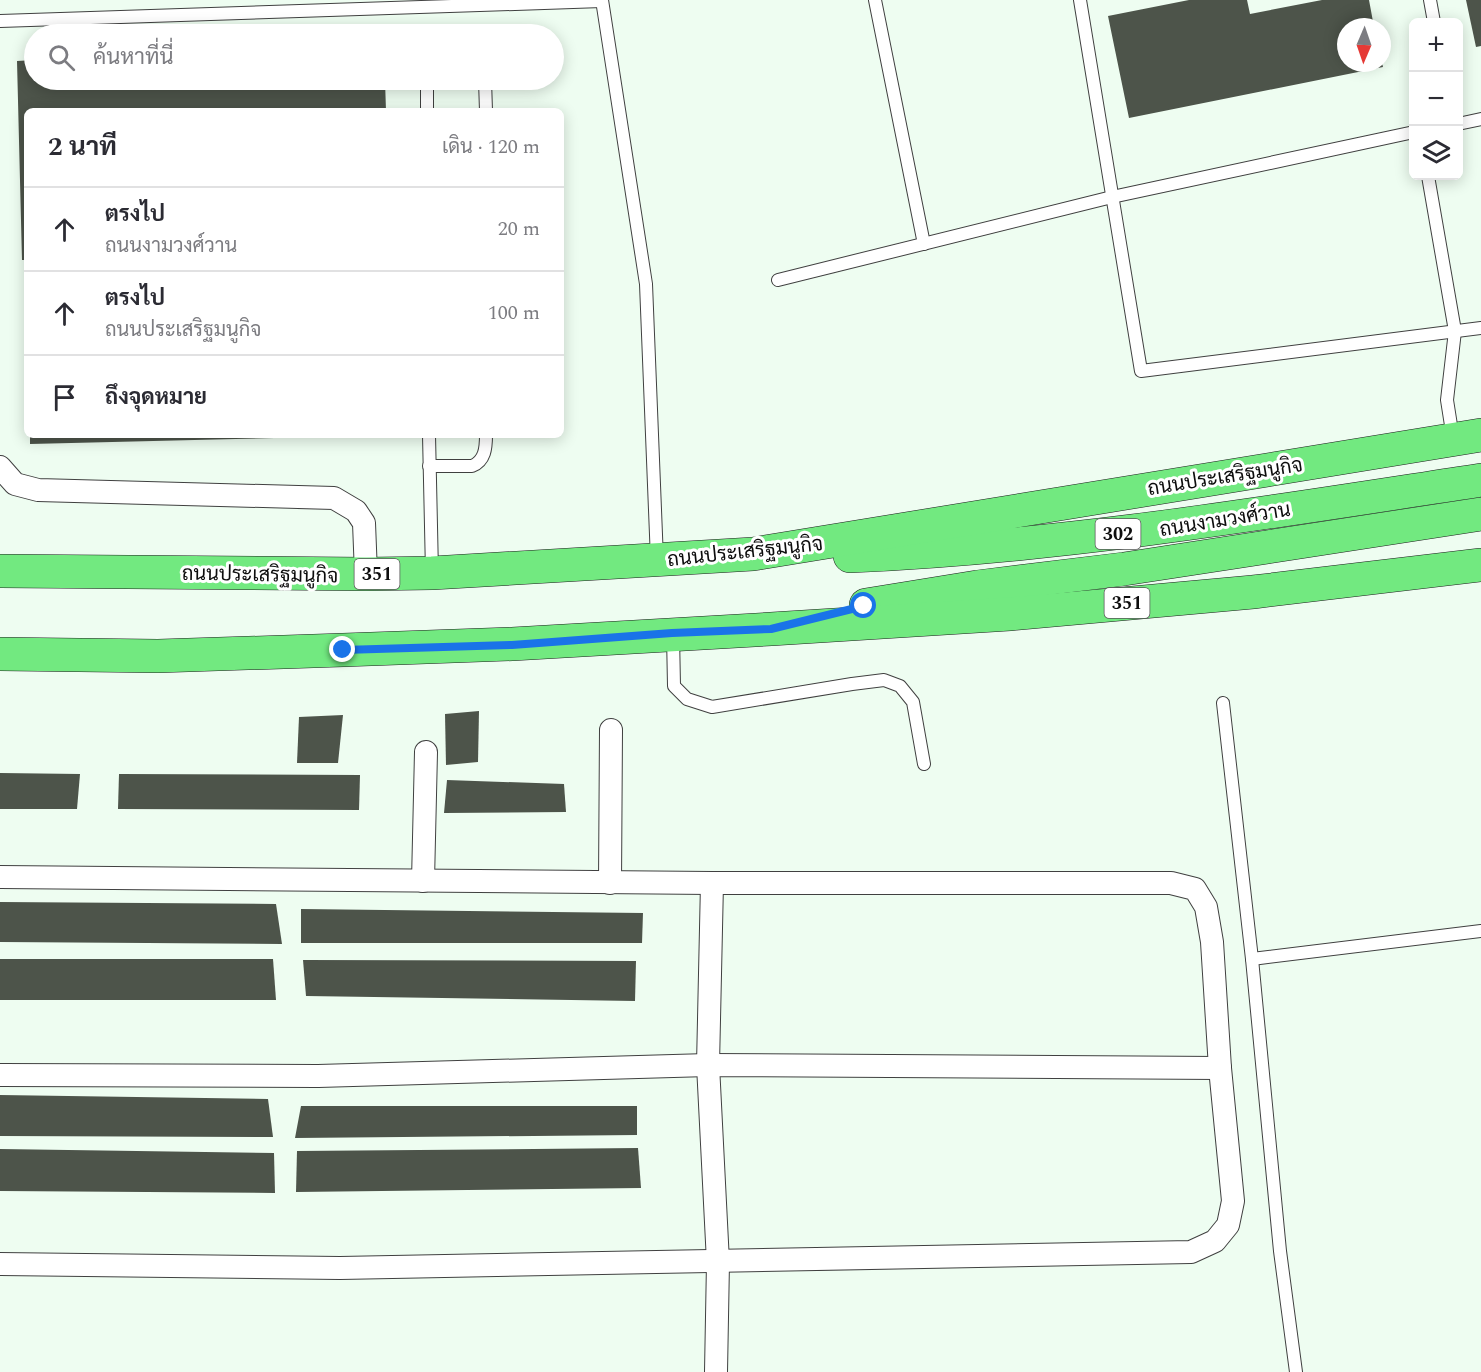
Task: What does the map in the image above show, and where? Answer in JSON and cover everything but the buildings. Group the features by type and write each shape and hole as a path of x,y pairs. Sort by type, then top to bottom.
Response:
{"main road":[{"name":"ถนนประเสริฐมนูกิจ","path":"0,571 432,573 753,554 1467,437"},
{"name":"ถนนงามวงศ์วาน","path":"753,554 850,556 986,548 1139,532 1481,480"},
{"name":"ถนนงามวงศ์วาน","path":"771,629 915,596 1135,567 1481,514"},
{"name":"351","path":"0,654 158,656 512,645 672,633 1010,614 1219,595 1481,565"}],"street":[{"path":"0,467 15,484 38,490 334,498 356,511 364,523 366,574"},
{"path":"610,883 611,730"},
{"path":"423,881 426,752"},
{"path":"0,877 610,883 1171,883 1195,889 1206,907 1212,942 1220,1068 1233,1201 1228,1225 1215,1242 1191,1252 340,1268 0,1264"},
{"path":"712,883 708,1065 718,1262 716,1372"},
{"path":"0,1075 318,1076 708,1065 1220,1068"}],"lane":[{"path":"875,0 924,244"},
{"path":"1080,0 1141,371 1481,328"},
{"path":"1430,0 1433,18"},
{"path":"0,21 602,1 646,284 657,561"},
{"path":"427,90 427,108"},
{"path":"485,90 486,108"},
{"path":"1463,123 1481,119"},
{"path":"778,280 1112,197 1409,133"},
{"path":"1429,180 1455,331 1447,400 1467,437"},
{"path":"429,438 432,573"},
{"path":"429,466 477,464 483,457 486,438"},
{"path":"672,633 674,686 687,699 712,707 862,682 884,680 900,686 913,702 924,764"},
{"path":"1223,704 1252,959 1280,1251 1296,1372"},
{"path":"1252,959 1481,931"}],"route":[{"path":"343,650 512,645 672,633 771,629 864,606"}]}
